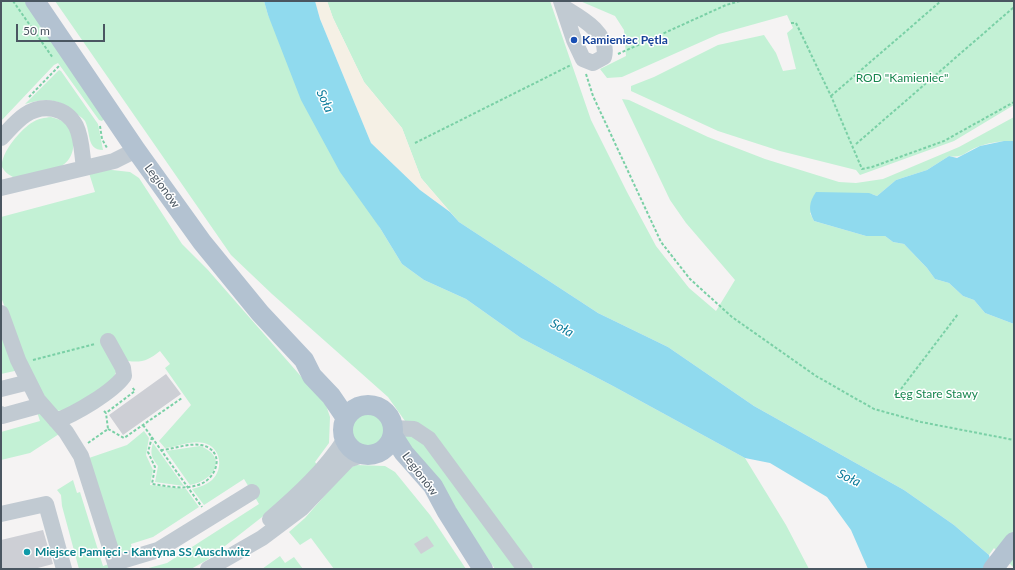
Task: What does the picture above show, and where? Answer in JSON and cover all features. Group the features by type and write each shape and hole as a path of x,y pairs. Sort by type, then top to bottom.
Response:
{"main road":[{"name":"Legionów","path":"35,1 136,150 227,274 304,360 312,376 331,396 352,412"},
{"path":"367,405 382,408 388,414 393,432 390,444 370,454 355,451 345,439 344,425 352,412 367,405"},
{"name":"Legionów","path":"393,432 404,452 433,486 446,512 483,569"},
{"name":"Legionów","path":"370,454 397,461 446,512"},
{"path":"994,569 1014,542"}],"street":[{"path":"562,4 599,34 606,44 604,57 593,63 582,59 562,4"},
{"path":"1,138 26,114 42,108 57,109 68,115 76,126 79,134 84,168"},
{"path":"1,188 114,161 136,150"},
{"path":"1,313 20,364 29,382 42,405 69,436 81,456 116,566 158,550 252,492"},
{"path":"56,421 70,416 113,388 124,376 123,368 108,341"},
{"path":"1,389 29,382"},
{"path":"1,414 2,416 42,405"},
{"path":"393,432 414,429 429,439 525,569"},
{"path":"213,566 295,498 333,458 345,439"},
{"path":"213,566 262,538 302,508 348,460 370,454"},
{"path":"1,514 46,504 64,569"}],"path":[{"path":"605,54 618,54 726,5 740,1"},
{"path":"831,96 941,1"},
{"path":"856,144 1014,8"},
{"path":"791,23 796,23 831,96 862,169 872,168 944,141 1014,102"},
{"path":"415,143 582,59 593,96 661,242 690,279 732,317 816,376 874,409 921,422 1014,440"},
{"path":"901,389 958,314"},
{"path":"20,364 108,341"},
{"path":"108,429 124,438 182,398"},
{"path":"106,413 108,429"},
{"path":"143,425 210,518"},
{"path":"77,450 108,429"},
{"path":"152,437 148,452 155,467 152,484 188,487 198,485 208,480 213,475 217,466 217,459 214,453 207,447 199,445 161,450"}],"green space":[{"path":"1,1 27,1 104,119 102,121 99,120 58,63 54,65 1,121"},
{"path":"55,1 264,1 268,15 380,228 402,264 424,280 466,299 521,338 745,458 786,525 809,569 535,569 518,553 405,421 388,397 272,294 231,255"},
{"name":"Łęg Stare Stawy","path":"327,1 550,1 591,120 627,192 656,246 689,288 716,311 735,280 686,223 670,200 622,99 629,100 708,137 765,159 839,182 856,183 883,179 959,147 1014,117 1014,141 988,144 962,155 954,157 949,156 927,170 896,180 877,196 869,194 852,195 810,213 814,221 866,236 885,236 893,242 904,244 927,268 935,279 949,283 963,296 974,300 985,313 1014,324 1014,568 994,548 989,555 954,525 904,490 754,406 668,347 598,313 459,222 421,178 402,128 364,82 333,18"},
{"name":"ROD \"Kamieniec\"","path":"580,1 1014,1 1014,105 954,141 860,175 856,170 780,151 718,131 631,91 631,86 654,77 718,45 764,35 776,53 783,71 796,69 787,33 793,28 787,15 719,34 622,77 607,78 600,69 626,56 624,30 615,16"},
{"path":"59,70 98,124 103,150 94,147 91,144 85,121 63,104 45,100 25,104"},
{"path":"51,117 65,123 72,132 73,148 70,157 57,169 47,172 17,179 8,174 2,167 2,161 8,148 28,125 39,119"},
{"path":"103,169 130,172 139,178 182,244 208,270 326,405 330,417 329,443 315,462 318,466 289,496 207,560 191,569 145,569 167,563 259,504 244,479 204,505 192,489 207,483 216,475 219,459 214,449 210,445 199,442 165,448 159,441 191,405 165,368 170,364 160,351 145,360 137,362 128,361 117,369 113,380 71,410 53,411 26,364 1,297 1,217 95,192 89,173"},
{"path":"1,324 19,370 1,374"},
{"path":"41,411 59,434 30,453 1,460 1,432 40,421 37,412"},
{"path":"366,413 372,413 376,414 383,420 386,430 385,437 379,444 372,447 366,447 362,446 355,440 352,433 352,427 353,423 359,416"},
{"path":"144,431 149,438 146,455 153,470 150,485 186,489 199,507 153,537 131,544 133,553 118,554 89,458 127,445"},
{"path":"404,432 418,435 521,569 495,569 429,470 406,445"},
{"path":"153,443 184,486 155,482 158,466 152,455"},
{"path":"200,446 214,456 216,462 215,468 206,479 199,483 190,485 166,451"},
{"path":"356,465 385,466 395,472 430,515 466,569 334,569 311,538 300,545 289,532 305,518 348,469"},
{"path":"73,480 77,493 80,492 103,566 109,564 110,569 79,569 62,506 61,495 57,490"},
{"path":"280,556 285,563 294,557 303,569 262,569"}],"sand":[{"path":"315,1 327,1 333,18 364,82 402,128 421,178 450,212 420,190 371,143 320,19"}],"water":[{"name":"Soła","path":"264,1 315,1 320,19 371,143 420,190 450,212 459,222 598,313 668,347 754,406 904,490 954,525 989,555 993,569 868,569 851,530 827,497 770,463 745,458 521,338 466,299 424,280 402,264 380,228 340,172 301,100"},
{"path":"1004,141 1014,141 1014,324 985,313 974,300 963,296 949,283 935,279 927,268 904,244 893,242 885,236 866,236 814,221 812,217 810,206 816,192 869,193 877,196 896,180 927,170 949,156 957,158 980,146"}],"building":[{"path":"166,374 181,394 123,435 109,415"},
{"name":"Miejsce Pamięci - Kantyna SS Auschwitz","path":"43,530 53,564 34,569 1,569 1,540"},
{"path":"427,536 434,546 421,554 414,544"}],"place":[{"name":"Kamieniec Pętla","path":"574,40"},
{"name":"Miejsce Pamięci - Kantyna SS Auschwitz","path":"27,552"}]}
